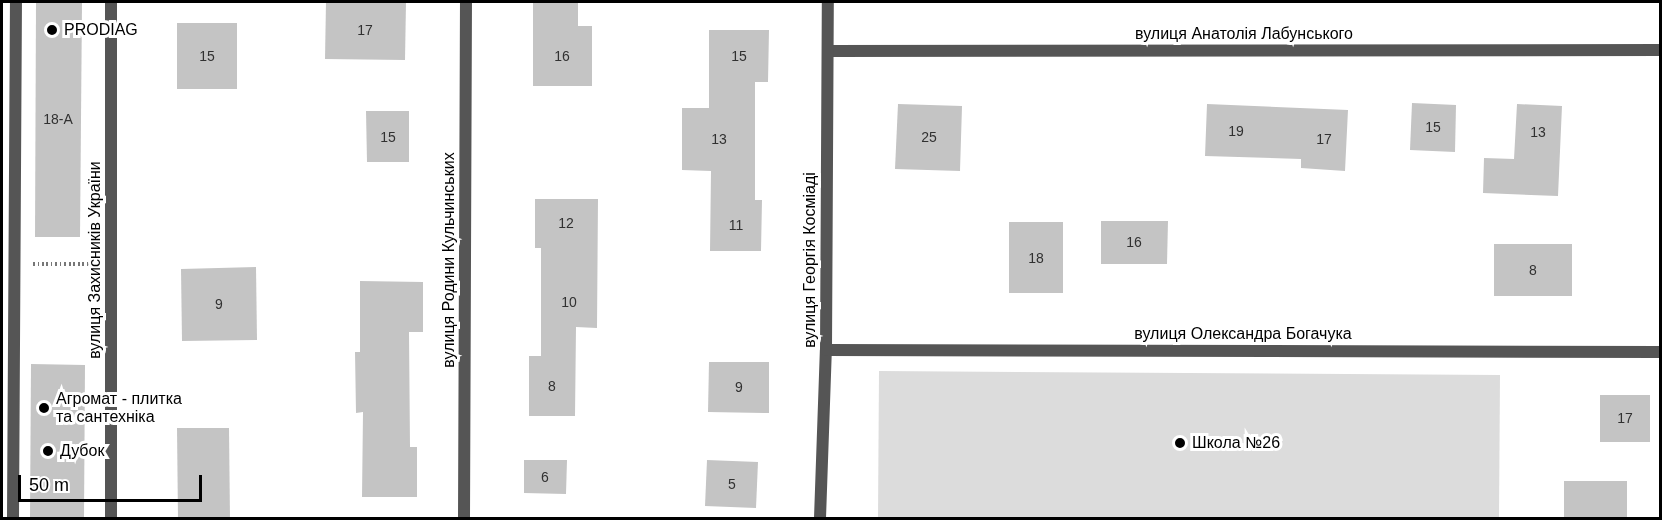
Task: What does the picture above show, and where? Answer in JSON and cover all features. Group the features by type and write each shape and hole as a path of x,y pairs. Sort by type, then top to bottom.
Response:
{"street":[{"path":"13,519 8,341 14,263 16,2"},
{"name":"вулиця Захисників України","path":"111,2 111,519"},
{"name":"вулиця Родини Кульчинських","path":"464,519 466,2"},
{"name":"вулиця Георгія Косміаді","path":"820,519 826,350 828,2"},
{"name":"вулиця Анатолія Лабунського","path":"828,51 1660,50"},
{"name":"вулиця Олександра Богачука","path":"826,350 1660,352"}],"path":[{"path":"14,263 111,264"}],"shaded area":[{"name":"Школа №26","path":"879,371 1500,375 1499,518 878,518"}],"building":[{"path":"36,2 82,2 80,237 35,237"},
{"path":"326,2 406,2 405,60 325,59"},
{"path":"533,2 578,2 578,26 592,26 592,86 533,86"},
{"path":"177,23 237,23 237,89 177,89"},
{"path":"709,30 769,30 768,82 755,82 755,200 762,200 761,251 710,251 711,171 682,170 682,108 709,108"},
{"path":"1412,103 1456,105 1455,152 1410,150"},
{"path":"898,104 962,106 960,171 895,169"},
{"path":"1207,104 1348,110 1345,171 1301,168 1301,159 1205,156"},
{"path":"1517,104 1562,106 1558,196 1483,193 1484,158 1514,159"},
{"path":"366,111 409,111 409,162 367,162"},
{"path":"535,199 598,199 597,328 576,327 575,416 529,416 529,356 541,356 541,248 535,248"},
{"path":"1101,221 1168,221 1167,264 1101,264"},
{"path":"1009,222 1063,222 1063,293 1009,293"},
{"path":"1494,244 1572,244 1572,296 1494,296"},
{"path":"256,267 257,340 182,341 181,269"},
{"path":"360,281 423,282 423,332 409,332 410,447 417,447 417,497 362,497 363,412 356,413 355,352 360,352"},
{"path":"709,362 769,362 769,413 708,412"},
{"path":"31,364 85,365 84,519 30,519"},
{"path":"1600,395 1650,395 1650,442 1600,442"},
{"path":"177,428 229,428 230,519 178,519"},
{"path":"524,460 567,460 566,494 524,493"},
{"path":"707,460 758,462 756,508 705,506"},
{"path":"1564,481 1627,481 1627,519 1564,519"}],"place":[{"name":"PRODIAG","path":"52,30"},
{"name":"Агромат - плитка та сантехніка","path":"44,408"},
{"name":"Школа №26","path":"1180,443"},
{"name":"Дубок","path":"48,451"}]}
